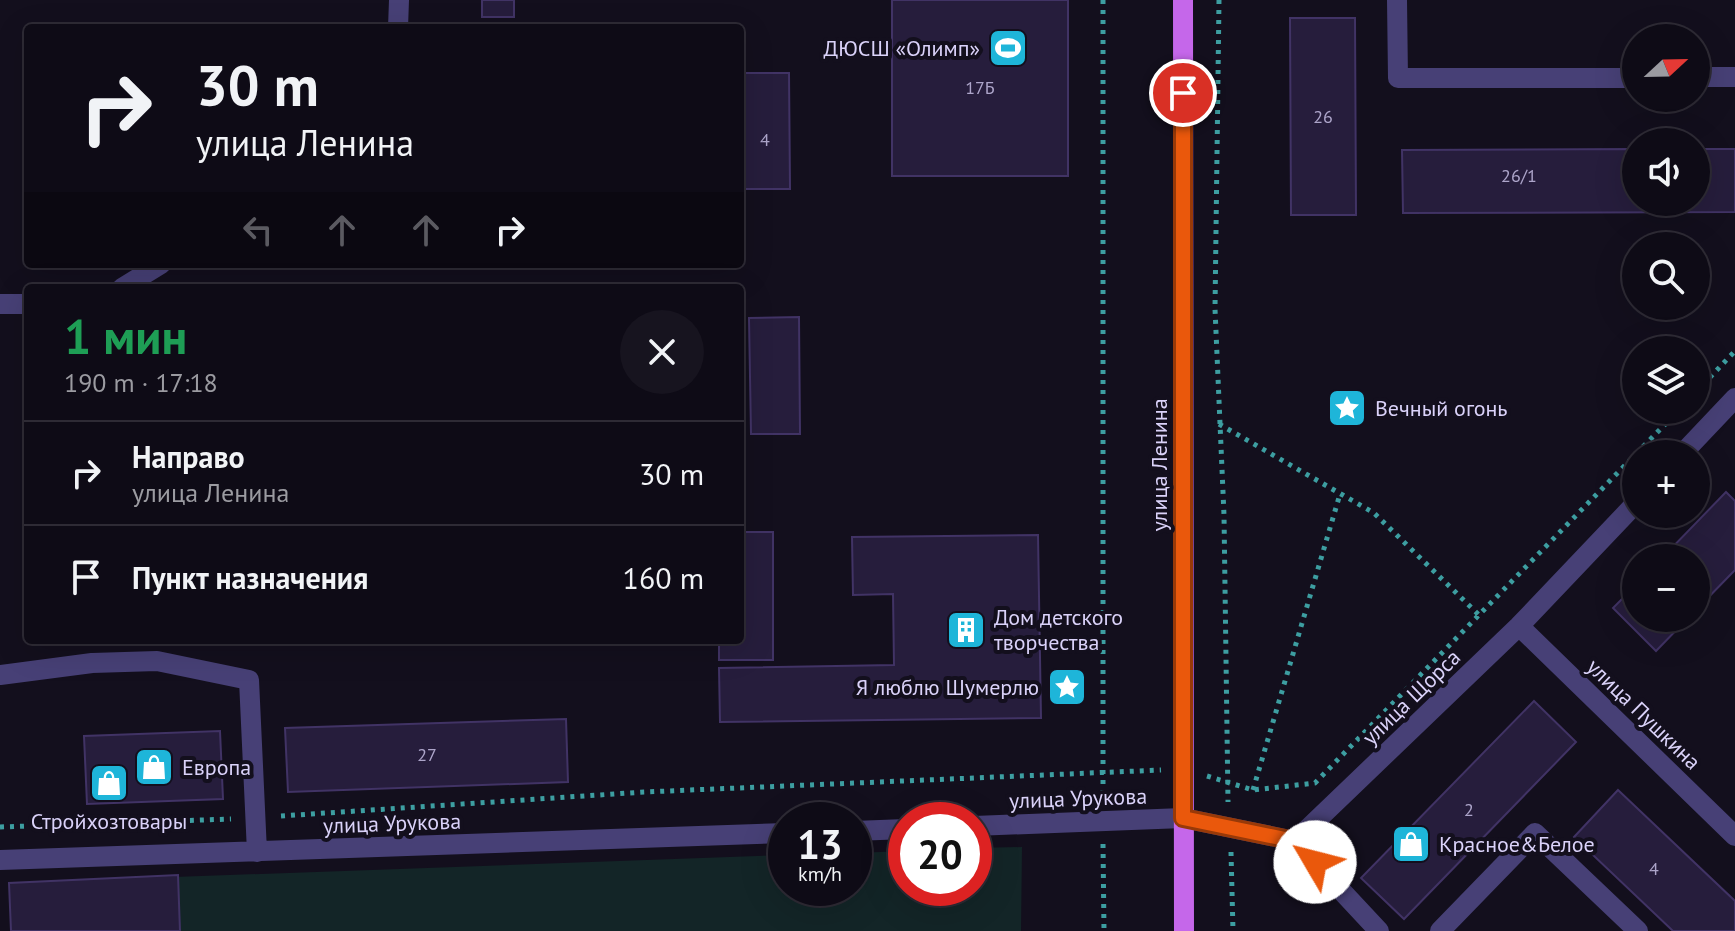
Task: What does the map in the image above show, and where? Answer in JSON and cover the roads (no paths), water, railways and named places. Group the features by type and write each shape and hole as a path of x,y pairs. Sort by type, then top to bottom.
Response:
{"main road":[{"name":"улица Ленина","path":"1183,0 1184,931"}],"street":[{"path":"398,24 399,0"},
{"path":"1397,0 1398,78 1622,78"},
{"path":"1710,77 1735,77"},
{"path":"128,284 154,268"},
{"path":"0,304 24,304"},
{"path":"1695,440 1735,398"},
{"name":"улица Щорса","path":"1295,841 1519,626 1622,518"},
{"name":"улица Пушкина","path":"1519,626 1735,836"},
{"path":"0,675 92,663 157,661 249,680 257,852"},
{"path":"1183,818 1295,841 1375,929"},
{"name":"улица Урукова","path":"992,825 1183,818"},
{"path":"1440,931 1535,833 1638,931"},
{"name":"улица Урукова","path":"0,860 768,834"}],"place":[{"name":"ДЮСШ «Олимп»","path":"1008,48"},
{"name":"Вечный огонь","path":"1347,408"},
{"name":"Дом детского творчества","path":"966,630"},
{"name":"Я люблю Шумерлю","path":"1067,687"},
{"name":"Европа","path":"154,767"},
{"name":"Стройхозтовары","path":"109,783"},
{"name":"Красное&Белое","path":"1411,844"}]}
